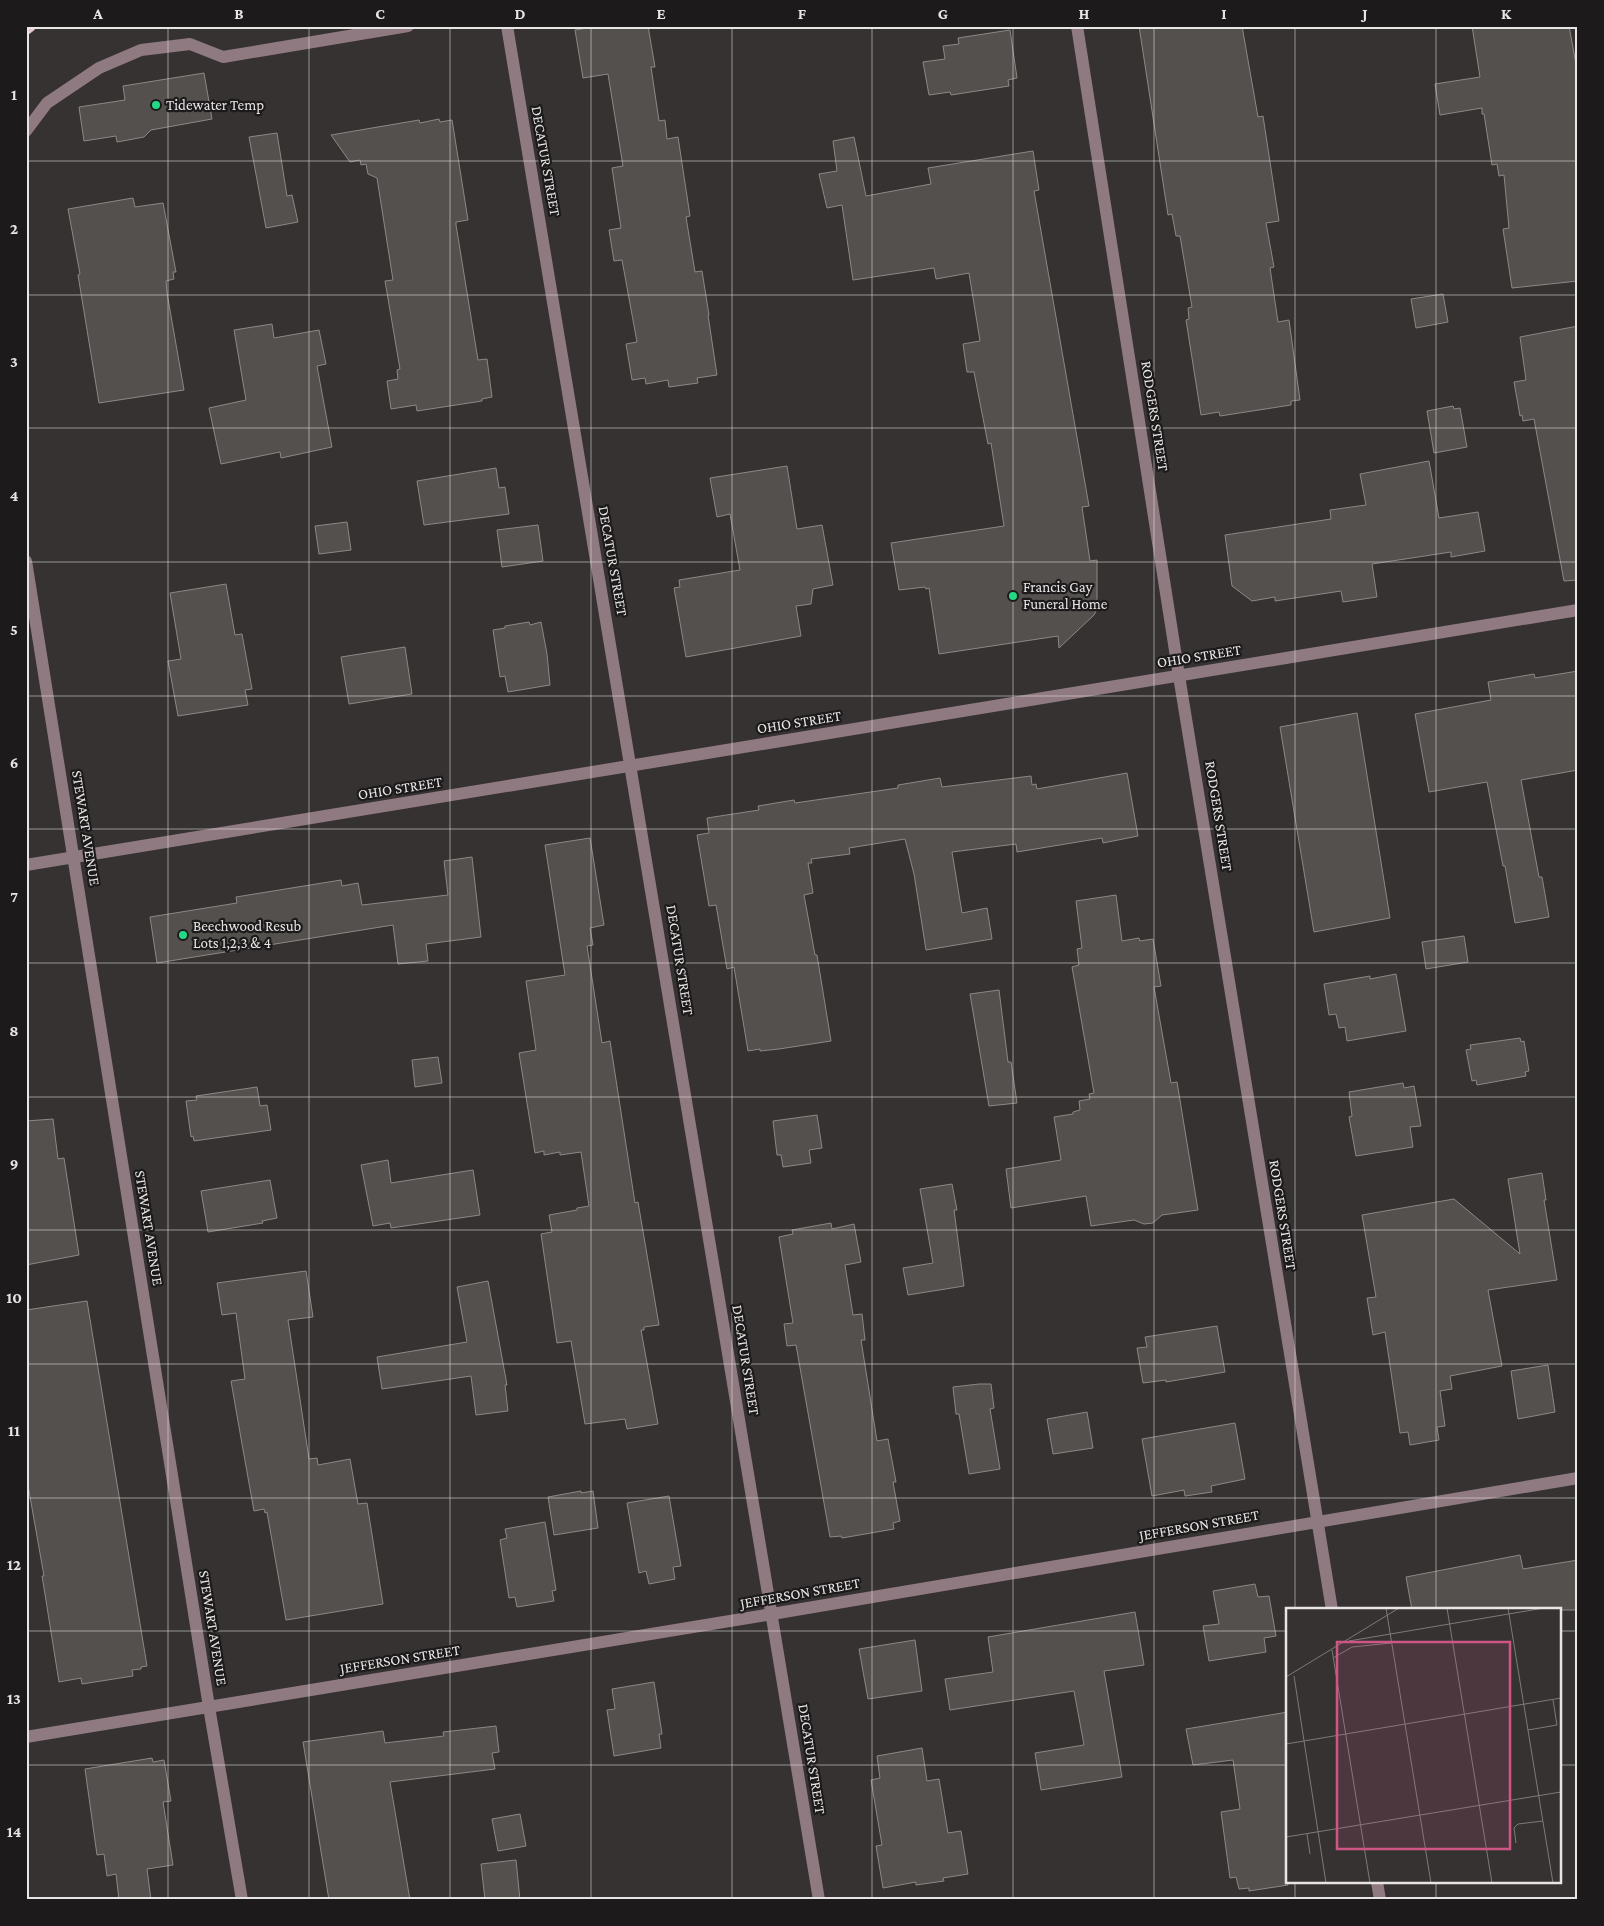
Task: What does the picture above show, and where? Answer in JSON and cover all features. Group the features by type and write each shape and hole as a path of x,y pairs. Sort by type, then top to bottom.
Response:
{"main road":[{"path":"26,29 30,26"}],"street":[{"path":"26,131 48,103 99,68 141,50 190,44 223,57 408,26"},
{"name":"DECATUR STREET","path":"507,26 819,1900"},
{"name":"RODGERS STREET","path":"1077,26 1179,676 1332,1608"},
{"name":"STEWART AVENUE","path":"26,561 209,1707 242,1900"},
{"name":"OHIO STREET","path":"26,865 1578,610"},
{"name":"JEFFERSON STREET","path":"26,1737 1578,1478"},
{"path":"1378,1884 1380,1900"}],"building":[{"path":"599,26 648,26 655,67 651,67 659,121 665,120 667,139 678,137 690,216 686,217 695,272 702,271 709,315 717,375 697,378 698,383 669,387 668,380 646,384 645,378 632,380 626,344 637,342 622,260 614,261 609,230 621,228 612,168 623,166 608,74 583,78 575,30"},
{"path":"1139,26 1242,26 1258,117 1263,116 1279,221 1266,223 1274,267 1270,268 1278,322 1289,320 1300,400 1291,401 1291,405 1220,416 1219,412 1201,415 1186,320 1189,319 1188,308 1192,307 1180,236 1176,236 1172,214 1168,215"},
{"path":"1472,26 1569,26 1578,75 1578,281 1512,288 1503,229 1509,228 1504,175 1499,176 1497,164 1492,165 1482,108 1440,115 1435,84 1480,77"},
{"path":"1010,30 1017,78 1008,80 1009,86 951,95 950,92 929,95 923,62 945,59 943,46 959,44 958,38"},
{"name":"Tidewater Temp","path":"204,73 212,119 151,130 144,137 117,142 116,136 84,141 79,107 125,100 123,86"},
{"path":"439,119 440,122 452,120 468,220 456,222 456,225 478,360 487,359 492,397 482,399 482,401 417,411 416,405 391,409 387,381 398,379 397,370 400,369 385,281 393,280 377,178 368,174 366,164 361,165 360,160 350,162 331,135 419,120 420,123"},
{"path":"277,133 287,196 292,195 298,222 266,228 249,137"},
{"path":"854,137 866,196 931,184 928,168 1033,151 1039,190 1034,191 1089,506 1082,507 1090,561 1097,560 1097,609 1094,615 1059,648 1058,636 939,654 929,588 899,590 891,543 1004,526 991,443 988,444 974,372 967,372 963,344 980,341 969,273 936,279 934,268 853,280 842,205 827,208 819,174 837,171 833,141"},
{"path":"133,198 135,207 163,203 176,272 173,272 174,279 166,281 167,293 184,390 99,403 78,275 80,274 68,209"},
{"path":"1443,294 1448,322 1416,328 1411,299"},
{"path":"272,324 274,338 319,330 326,364 317,366 332,447 281,458 280,452 221,464 209,408 246,400 234,330"},
{"path":"1578,326 1578,580 1564,581 1534,419 1523,421 1522,415 1520,416 1514,382 1526,380 1520,337"},
{"path":"1453,406 1454,409 1460,408 1467,447 1434,453 1427,411"},
{"path":"1429,461 1439,518 1478,512 1485,551 1451,557 1451,552 1372,564 1377,597 1343,602 1341,591 1275,601 1275,597 1252,601 1232,586 1225,535 1331,519 1330,510 1366,505 1360,474"},
{"path":"787,466 797,529 822,525 833,585 813,589 811,604 796,606 801,636 686,657 674,588 680,587 679,580 740,570 730,514 717,517 710,478"},
{"path":"496,468 499,488 505,487 509,514 424,525 417,481"},
{"path":"347,522 351,550 319,554 315,526"},
{"path":"538,525 543,561 502,567 497,530"},
{"path":"226,584 235,635 242,634 252,689 245,690 248,705 178,716 168,661 181,659 170,593"},
{"path":"529,622 530,625 541,622 550,685 508,692 505,676 500,677 493,630"},
{"path":"405,647 412,694 349,704 341,657"},
{"path":"1578,671 1578,770 1521,780 1539,877 1542,877 1549,917 1515,923 1487,782 1429,792 1415,714 1491,700 1488,682 1534,674 1535,678"},
{"path":"1357,713 1390,918 1314,932 1280,727"},
{"path":"1127,773 1138,836 1103,843 1102,838 1017,852 1016,844 952,852 962,913 987,908 992,939 926,950 914,874 905,839 849,848 850,854 811,859 812,863 808,863 813,893 804,895 815,955 817,955 831,1041 779,1049 748,1051 734,967 727,969 716,905 709,906 697,835 709,833 707,818 759,810 758,806 794,800 795,803 898,788 898,785 940,778 942,787 1031,776 1032,785 1036,784 1037,789"},
{"path":"590,838 604,925 590,928 593,945 587,946 602,1043 610,1041 635,1203 638,1202 659,1325 644,1327 644,1330 641,1330 658,1424 627,1429 625,1419 585,1424 571,1341 557,1343 541,1234 552,1232 549,1215 589,1206 581,1152 560,1155 560,1152 544,1155 544,1151 535,1153 519,1053 536,1050 526,981 565,975 545,845"},
{"path":"472,857 481,937 426,944 428,961 398,964 393,925 157,963 150,917 237,903 236,897 341,880 342,886 358,883 362,905 448,895 444,861"},
{"path":"1116,895 1122,941 1139,938 1140,941 1153,939 1161,986 1154,987 1171,1083 1177,1082 1198,1210 1162,1215 1153,1223 1144,1224 1134,1220 1091,1226 1086,1196 1011,1208 1006,1169 1061,1160 1054,1117 1073,1114 1073,1112 1080,1110 1079,1101 1090,1099 1089,1094 1094,1093 1072,967 1079,965 1077,949 1082,948 1076,901"},
{"path":"1464,936 1468,962 1426,969 1422,942"},
{"path":"1396,974 1406,1031 1347,1041 1345,1027 1339,1028 1336,1014 1329,1015 1324,984 1370,976 1370,979"},
{"path":"999,990 1008,1062 1011,1062 1017,1103 989,1106 970,994"},
{"path":"1520,1038 1521,1042 1524,1041 1529,1071 1525,1072 1526,1076 1477,1085 1476,1080 1472,1081 1466,1050 1471,1049 1470,1045"},
{"path":"438,1057 442,1083 415,1087 412,1060"},
{"path":"1403,1083 1404,1088 1414,1086 1421,1126 1410,1127 1413,1147 1356,1156 1349,1117 1352,1116 1349,1092"},
{"path":"257,1087 260,1106 267,1105 271,1130 194,1141 193,1136 191,1137 186,1101 197,1100 196,1096"},
{"path":"817,1115 822,1148 809,1150 811,1163 783,1167 781,1155 777,1155 773,1121"},
{"path":"53,1119 58,1159 64,1158 79,1255 26,1265 26,1121"},
{"path":"388,1160 391,1183 473,1170 480,1215 391,1228 390,1223 373,1226 361,1165"},
{"path":"1542,1173 1546,1200 1544,1200 1557,1280 1488,1290 1502,1366 1450,1376 1452,1389 1440,1391 1445,1426 1437,1427 1439,1440 1410,1445 1408,1432 1400,1433 1385,1332 1373,1335 1367,1298 1376,1297 1362,1215 1454,1199 1520,1254 1508,1179"},
{"path":"270,1180 277,1218 262,1221 263,1223 208,1232 201,1191"},
{"path":"952,1184 957,1210 954,1210 964,1286 908,1295 903,1268 933,1263 920,1189"},
{"path":"831,1223 832,1229 854,1224 861,1262 845,1265 853,1315 862,1314 865,1340 861,1340 877,1441 888,1439 896,1482 893,1482 900,1521 893,1523 894,1529 842,1538 841,1536 830,1537 796,1345 787,1346 784,1324 793,1323 779,1237 793,1234 792,1230"},
{"path":"306,1271 313,1317 288,1320 309,1459 317,1458 318,1465 350,1459 358,1504 367,1503 383,1604 286,1620 267,1512 265,1513 264,1509 254,1511 231,1381 245,1379 236,1313 222,1315 217,1283"},
{"path":"488,1281 507,1385 505,1385 508,1411 476,1415 471,1376 382,1389 377,1357 467,1342 457,1287"},
{"path":"87,1301 147,1666 132,1670 133,1676 82,1684 81,1678 59,1682 42,1576 44,1576 26,1474 26,1310"},
{"path":"1217,1326 1225,1372 1166,1382 1166,1380 1143,1383 1137,1348 1147,1347 1145,1337"},
{"path":"1548,1365 1555,1412 1518,1419 1511,1371"},
{"path":"991,1384 994,1408 990,1409 1000,1469 969,1474 959,1414 956,1414 953,1387"},
{"path":"1087,1412 1093,1448 1053,1454 1047,1419"},
{"path":"1235,1423 1245,1479 1211,1486 1212,1492 1185,1496 1184,1490 1152,1496 1142,1439"},
{"path":"581,1491 581,1493 593,1491 598,1528 554,1535 548,1497"},
{"path":"669,1496 681,1566 673,1567 675,1579 649,1584 646,1571 639,1573 627,1503"},
{"path":"545,1522 556,1590 552,1591 554,1601 517,1607 515,1597 509,1598 500,1540 507,1538 505,1529"},
{"path":"1520,1555 1523,1569 1578,1560 1578,1610 1562,1610 1562,1608 1412,1608 1406,1577"},
{"path":"1255,1584 1258,1597 1269,1596 1276,1636 1264,1638 1266,1652 1209,1661 1203,1626 1219,1624 1213,1591"},
{"path":"1135,1612 1144,1665 1104,1671 1122,1777 1041,1790 1035,1753 1084,1745 1074,1691 950,1710 945,1679 993,1672 988,1637"},
{"path":"915,1640 922,1691 868,1699 859,1649"},
{"path":"654,1682 662,1734 659,1734 661,1748 614,1756 607,1710 615,1709 612,1689"},
{"path":"1286,1712 1286,1884 1288,1885 1249,1891 1249,1888 1239,1889 1236,1877 1230,1878 1221,1812 1240,1809 1233,1760 1193,1765 1186,1729"},
{"path":"496,1726 499,1752 492,1753 495,1769 390,1782 410,1900 329,1900 303,1742 383,1731 385,1743 444,1736 443,1732"},
{"path":"922,1748 927,1781 939,1779 948,1833 961,1831 968,1874 943,1878 944,1881 916,1885 916,1882 883,1888 876,1846 882,1845 871,1780 880,1778 877,1756"},
{"path":"152,1758 153,1762 164,1760 171,1801 163,1802 173,1865 147,1869 151,1900 119,1900 116,1874 107,1876 104,1854 97,1855 85,1769"},
{"path":"520,1814 526,1846 498,1851 492,1819"},
{"path":"516,1860 520,1900 485,1900 481,1864"}],"place":[{"name":"Tidewater Temp","path":"156,105"},
{"name":"Francis Gay Funeral Home","path":"1013,596"},
{"name":"Beechwood Resub Lots 1,2,3 & 4","path":"183,935"}]}
